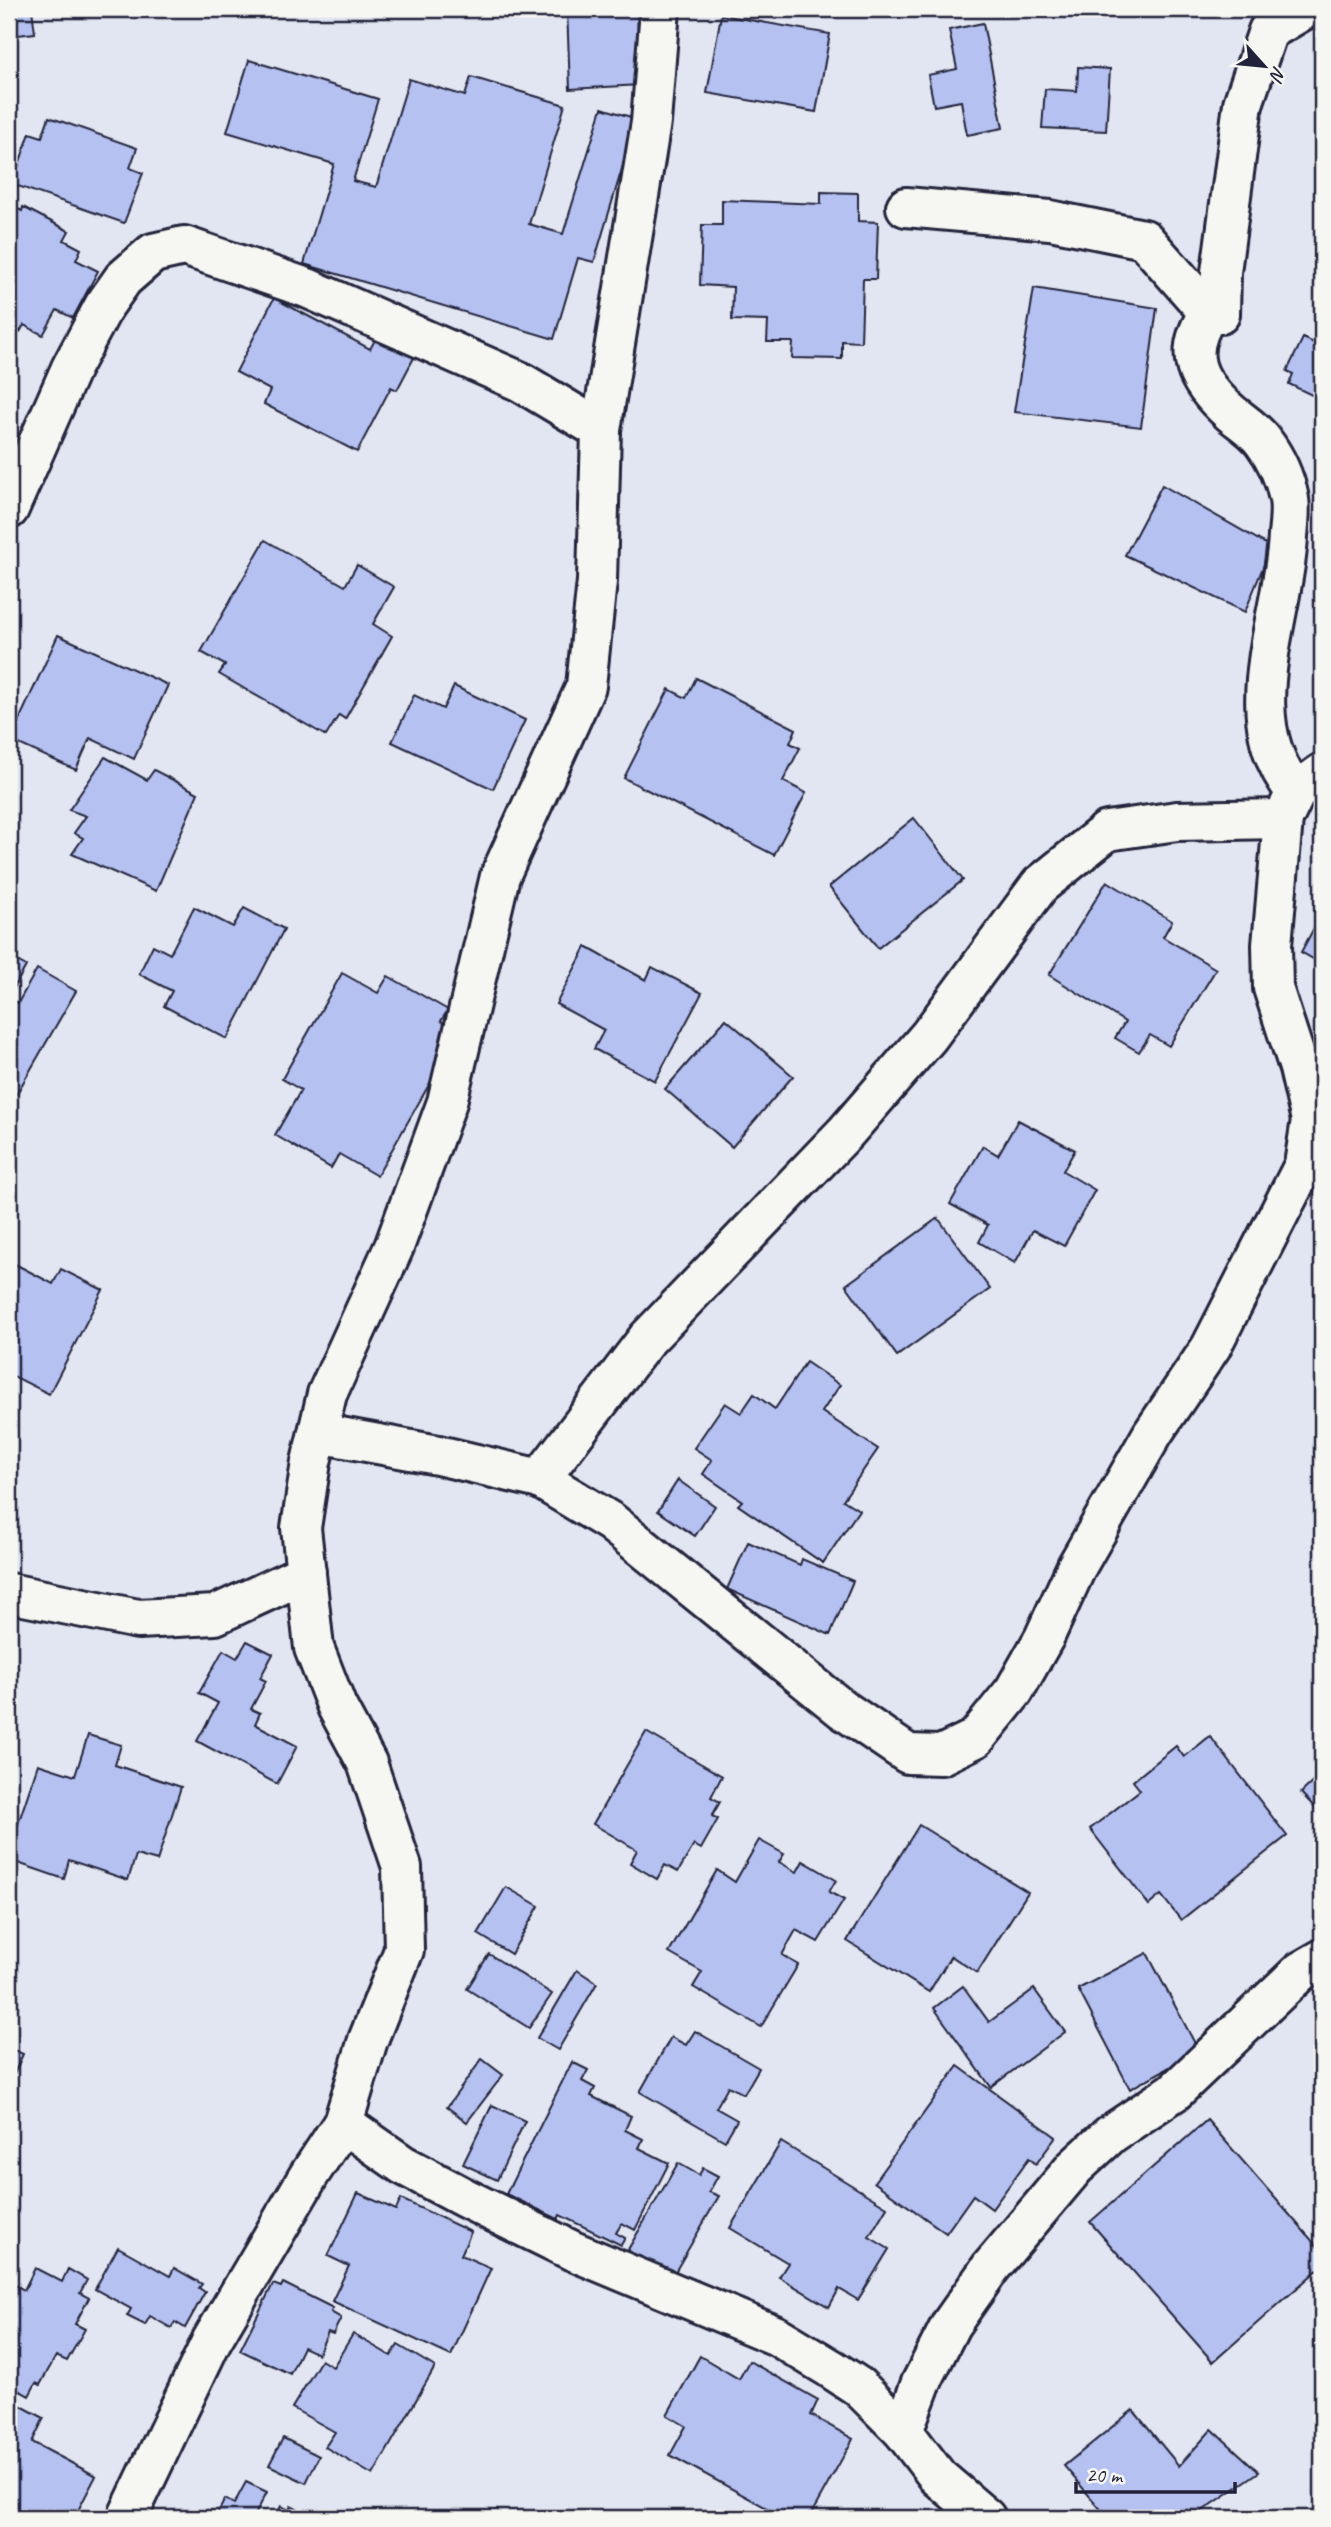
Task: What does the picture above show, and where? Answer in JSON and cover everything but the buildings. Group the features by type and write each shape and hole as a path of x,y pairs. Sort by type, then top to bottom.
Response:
{"street":[{"path":"127,2518 212,2340 309,2175 343,2123 368,2040 404,1951 402,1867 367,1763 337,1707 314,1648 301,1528 317,1433 327,1394 394,1247 447,1102 500,876 586,686 597,581 601,430 651,122 660,9"},
{"path":"906,207 1050,219 1144,240 1209,313 1220,314 1221,272 1243,104 1268,31 1305,9"},
{"path":"9,509 71,369 104,306 123,279 153,253 184,246 307,288 519,381 601,430"},
{"path":"1209,313 1196,332 1192,354 1204,383 1228,410 1262,440 1281,471 1290,501 1287,559 1266,658 1265,705 1276,759 1284,778 1301,795"},
{"path":"317,1433 438,1454 540,1479 611,1522 851,1716 908,1754 941,1755 976,1738 1014,1691 1044,1638 1084,1553 1153,1433 1211,1347 1304,1165 1311,1120 1299,1068 1273,988 1272,945 1301,795"},
{"path":"540,1479 648,1339 846,1132 929,1036 1040,885 1107,831 1177,821 1301,795"},
{"path":"9,1594 138,1619 215,1615 306,1573"},
{"path":"903,2431 921,2384 951,2324 991,2267 1075,2167 1111,2134 1174,2092 1301,1971 1322,1959"},
{"path":"343,2123 403,2165 573,2251 777,2336 859,2387 903,2431 938,2477 986,2518"}]}
